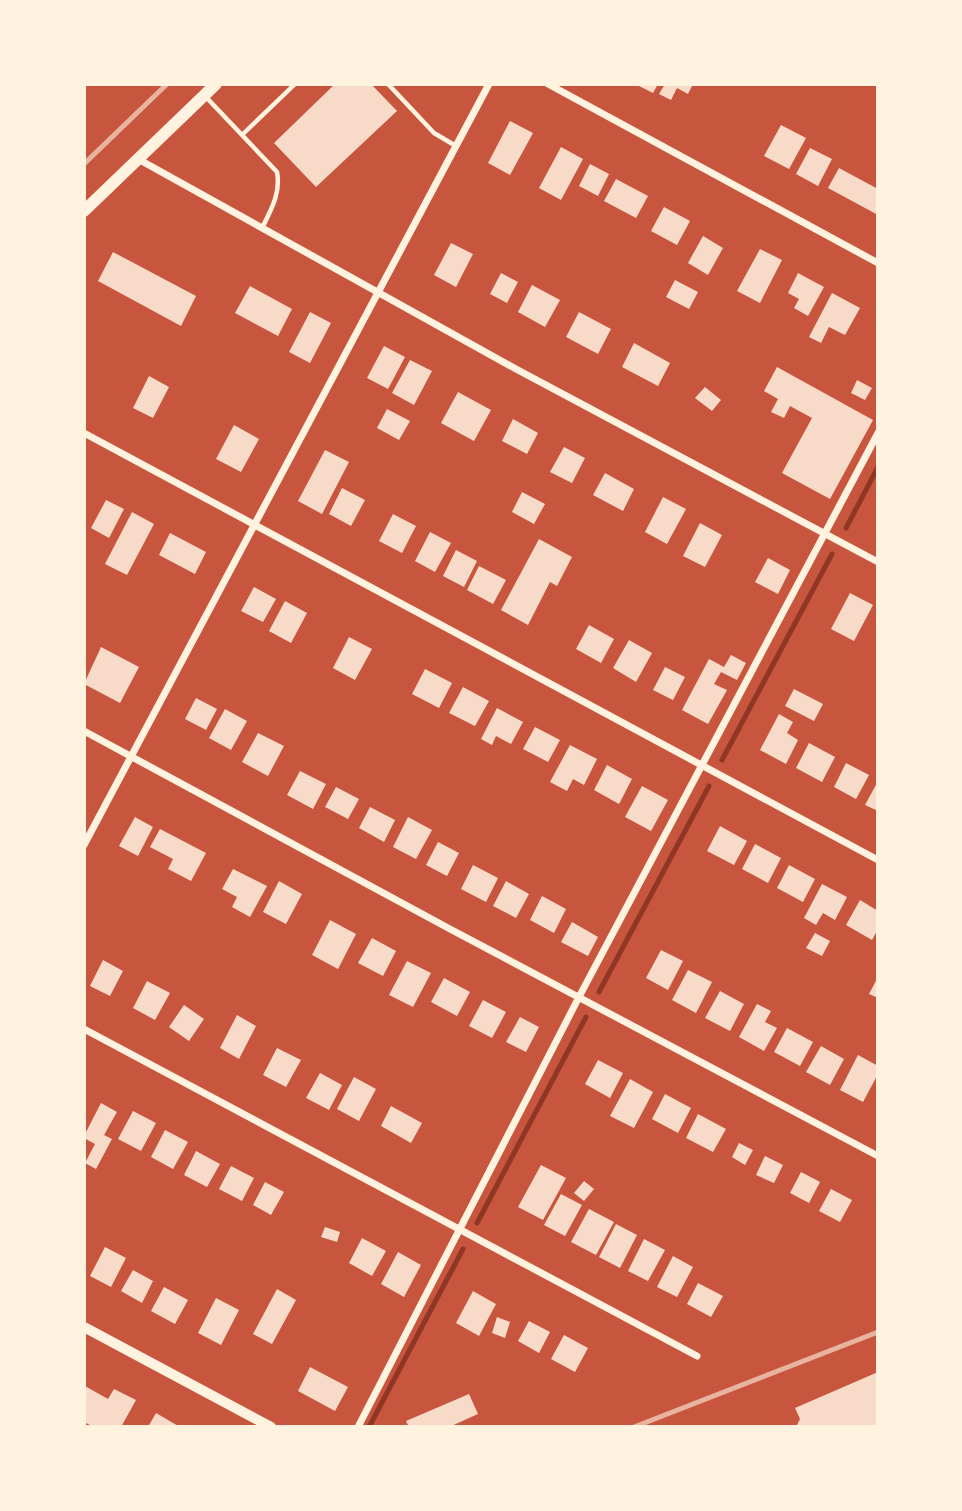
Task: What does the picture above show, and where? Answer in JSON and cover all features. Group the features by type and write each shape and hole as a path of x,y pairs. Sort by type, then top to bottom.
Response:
{"main road":[{"path":"84,211 216,84"}],"street":[{"path":"84,845 489,84"},
{"path":"548,84 878,263"},
{"path":"138,159 377,292 878,562"},
{"path":"84,433 878,860"},
{"path":"358,1427 579,997 878,433"},
{"path":"84,731 878,1156"},
{"path":"84,1029 697,1356"},
{"path":"84,1327 271,1427"}],"lane":[{"path":"243,134 295,84"},
{"path":"388,84 434,134 456,146"},
{"path":"205,95 277,172 277,196 262,228"}],"building":[{"path":"335,84 371,84 397,111 316,187 274,143"},
{"path":"635,84 658,84 653,93"},
{"path":"665,84 693,84 688,94 677,88 671,100 659,94"},
{"path":"510,121 533,133 510,175 488,163"},
{"path":"781,125 806,138 789,169 764,156"},
{"path":"561,147 583,159 561,200 539,188"},
{"path":"810,148 832,159 818,186 796,174"},
{"path":"590,164 609,174 598,196 579,186"},
{"path":"839,168 878,189 878,215 828,188"},
{"path":"616,179 648,196 636,218 604,201"},
{"path":"664,207 690,221 677,245 651,231"},
{"path":"703,236 723,248 708,275 688,263"},
{"path":"451,243 473,254 456,287 434,275"},
{"path":"760,249 782,260 760,303 737,291"},
{"path":"113,252 196,296 181,326 98,281"},
{"path":"501,273 518,282 507,303 490,294"},
{"path":"798,273 824,287 808,316 794,308 799,299 788,293"},
{"path":"675,280 698,292 689,309 666,297"},
{"path":"532,285 560,300 545,327 518,312"},
{"path":"250,286 292,309 278,336 235,313"},
{"path":"832,293 860,308 845,335 829,327 821,343 809,337"},
{"path":"310,312 331,323 310,363 289,352"},
{"path":"579,312 611,329 598,354 566,337"},
{"path":"634,343 670,363 658,386 622,367"},
{"path":"384,346 405,357 388,389 367,378"},
{"path":"410,360 432,371 414,405 392,393"},
{"path":"777,367 873,420 830,499 782,473 812,418 790,406 784,418 771,412 778,399 764,391"},
{"path":"149,376 169,387 153,418 133,408"},
{"path":"857,380 872,388 865,400 851,393"},
{"path":"705,387 721,400 712,411 695,398"},
{"path":"458,392 491,410 474,441 441,423"},
{"path":"387,409 410,421 399,440 377,428"},
{"path":"513,419 538,433 527,454 502,441"},
{"path":"234,425 259,439 241,472 216,459"},
{"path":"564,447 585,458 572,483 550,472"},
{"path":"325,450 349,462 322,514 298,501"},
{"path":"605,473 634,489 623,511 593,495"},
{"path":"342,488 365,500 351,526 329,514"},
{"path":"522,492 545,504 534,524 512,512"},
{"path":"663,497 686,509 667,544 645,532"},
{"path":"106,500 124,509 109,538 91,528"},
{"path":"132,512 154,524 127,575 105,564"},
{"path":"393,514 416,526 402,553 379,541"},
{"path":"700,523 722,535 705,567 683,556"},
{"path":"430,532 451,543 435,572 415,561"},
{"path":"170,533 206,552 195,574 159,555"},
{"path":"539,539 572,557 557,586 550,582 528,625 501,610"},
{"path":"456,550 477,561 464,587 443,576"},
{"path":"768,558 790,570 778,594 755,582"},
{"path":"479,566 506,580 493,604 467,590"},
{"path":"254,587 276,599 263,622 241,611"},
{"path":"850,593 873,605 854,641 831,629"},
{"path":"285,601 307,613 291,643 269,631"},
{"path":"589,625 614,639 601,663 576,649"},
{"path":"349,637 372,649 355,680 333,668"},
{"path":"629,640 652,653 636,682 613,668"},
{"path":"101,647 139,667 120,703 84,684"},
{"path":"731,655 746,663 737,680 721,672 714,684 727,690 708,724 682,710 709,659 724,667"},
{"path":"665,667 685,677 673,700 653,690"},
{"path":"425,669 452,683 439,708 412,694"},
{"path":"463,687 489,701 475,726 449,713"},
{"path":"794,689 823,704 814,721 785,706"},
{"path":"196,698 217,709 206,730 185,719"},
{"path":"497,708 523,722 511,744 496,736 492,745 481,739"},
{"path":"225,709 247,721 231,750 209,738"},
{"path":"779,714 793,722 787,733 798,740 786,764 760,750"},
{"path":"535,727 560,740 548,762 523,749"},
{"path":"258,733 284,746 268,776 242,762"},
{"path":"809,743 835,757 822,782 796,768"},
{"path":"570,745 597,759 584,785 573,779 567,791 550,782"},
{"path":"846,763 869,775 856,799 834,787"},
{"path":"607,765 632,779 619,804 594,790"},
{"path":"300,771 326,784 313,809 287,795"},
{"path":"878,781 878,811 865,805"},
{"path":"642,786 668,800 651,831 625,817"},
{"path":"336,787 359,799 348,819 325,807"},
{"path":"370,807 395,820 384,842 359,828"},
{"path":"135,817 153,827 138,856 119,846"},
{"path":"408,817 432,830 416,859 393,847"},
{"path":"720,826 747,841 734,865 707,851"},
{"path":"160,829 206,853 191,881 168,869 173,859 150,847"},
{"path":"438,842 459,853 447,876 426,865"},
{"path":"755,844 781,858 768,883 742,869"},
{"path":"473,865 498,878 486,902 461,889"},
{"path":"789,865 815,879 803,902 777,888"},
{"path":"233,869 267,886 250,917 232,907 237,897 222,889"},
{"path":"279,881 302,894 286,924 263,912"},
{"path":"506,881 529,894 516,918 493,906"},
{"path":"822,884 847,897 835,920 823,913 816,925 804,918"},
{"path":"542,896 566,909 554,933 530,920"},
{"path":"860,900 878,911 878,929 872,940 846,925"},
{"path":"330,920 356,934 338,969 312,955"},
{"path":"572,922 598,937 588,956 561,942"},
{"path":"815,933 830,941 822,956 806,948"},
{"path":"372,938 396,951 383,976 358,963"},
{"path":"661,950 683,961 668,990 646,978"},
{"path":"103,960 123,971 110,996 90,986"},
{"path":"407,961 431,973 413,1007 389,995"},
{"path":"688,970 712,982 696,1013 672,1000"},
{"path":"878,977 878,998 869,994"},
{"path":"444,978 470,992 457,1016 431,1002"},
{"path":"147,981 170,993 155,1020 133,1008"},
{"path":"720,991 744,1004 730,1031 705,1018"},
{"path":"483,1000 506,1012 492,1038 469,1026"},
{"path":"757,1004 771,1011 765,1022 777,1028 764,1051 739,1037"},
{"path":"184,1005 204,1019 189,1041 169,1027"},
{"path":"237,1015 256,1026 239,1059 220,1048"},
{"path":"520,1017 539,1027 526,1052 506,1042"},
{"path":"787,1028 813,1042 800,1066 774,1052"},
{"path":"821,1046 844,1059 830,1085 806,1072"},
{"path":"277,1048 301,1060 286,1087 263,1075"},
{"path":"858,1055 878,1066 878,1074 863,1102 840,1090"},
{"path":"598,1060 623,1073 610,1098 585,1084"},
{"path":"320,1073 342,1085 329,1110 306,1098"},
{"path":"354,1077 376,1089 359,1121 337,1109"},
{"path":"630,1079 653,1092 634,1128 610,1116"},
{"path":"665,1094 691,1108 678,1133 652,1119"},
{"path":"101,1103 117,1112 104,1135 112,1139 96,1169 85,1163 95,1144 84,1136"},
{"path":"391,1106 422,1123 411,1143 381,1126"},
{"path":"133,1111 156,1123 141,1151 118,1139"},
{"path":"698,1114 726,1129 713,1152 686,1138"},
{"path":"165,1130 188,1142 173,1169 151,1157"},
{"path":"739,1143 753,1150 745,1165 732,1157"},
{"path":"196,1151 220,1164 207,1187 184,1175"},
{"path":"765,1156 783,1165 774,1183 756,1175"},
{"path":"541,1165 566,1178 543,1220 518,1207"},
{"path":"231,1166 254,1178 242,1201 219,1189"},
{"path":"801,1172 820,1182 809,1203 790,1193"},
{"path":"584,1181 594,1189 584,1201 574,1193"},
{"path":"265,1182 284,1192 271,1215 253,1205"},
{"path":"831,1189 852,1200 840,1222 819,1211"},
{"path":"561,1194 582,1205 565,1236 544,1225"},
{"path":"589,1209 614,1222 596,1255 571,1242"},
{"path":"616,1224 637,1235 620,1268 599,1257"},
{"path":"325,1227 340,1232 337,1242 321,1237"},
{"path":"362,1238 386,1251 372,1276 349,1263"},
{"path":"644,1239 665,1250 648,1281 628,1271"},
{"path":"105,1247 126,1258 111,1287 90,1276"},
{"path":"398,1252 421,1265 404,1297 381,1284"},
{"path":"673,1256 693,1267 677,1297 657,1287"},
{"path":"133,1270 153,1281 142,1303 121,1291"},
{"path":"698,1283 723,1296 711,1317 687,1304"},
{"path":"164,1287 188,1300 175,1324 151,1311"},
{"path":"277,1289 296,1300 272,1344 253,1334"},
{"path":"473,1291 496,1304 479,1336 456,1323"},
{"path":"216,1298 239,1310 221,1345 198,1333"},
{"path":"497,1317 510,1322 505,1338 492,1333"},
{"path":"529,1321 550,1332 539,1353 518,1341"},
{"path":"564,1335 588,1348 575,1372 551,1359"},
{"path":"310,1367 348,1387 335,1411 298,1391"},
{"path":"878,1372 878,1427 796,1427 800,1419 795,1408"},
{"path":"85,1386 108,1399 114,1389 136,1400 121,1427 94,1427 84,1422"},
{"path":"469,1394 478,1414 449,1427 409,1427 406,1421"},
{"path":"156,1413 180,1427 148,1427"}],"waterway":[{"path":"846,528 878,467"},
{"path":"722,760 832,554"},
{"path":"599,992 709,786"},
{"path":"477,1223 586,1017"},
{"path":"369,1427 463,1249"}],"railway":[{"path":"84,164 167,84"},
{"path":"634,1427 878,1332"}]}
